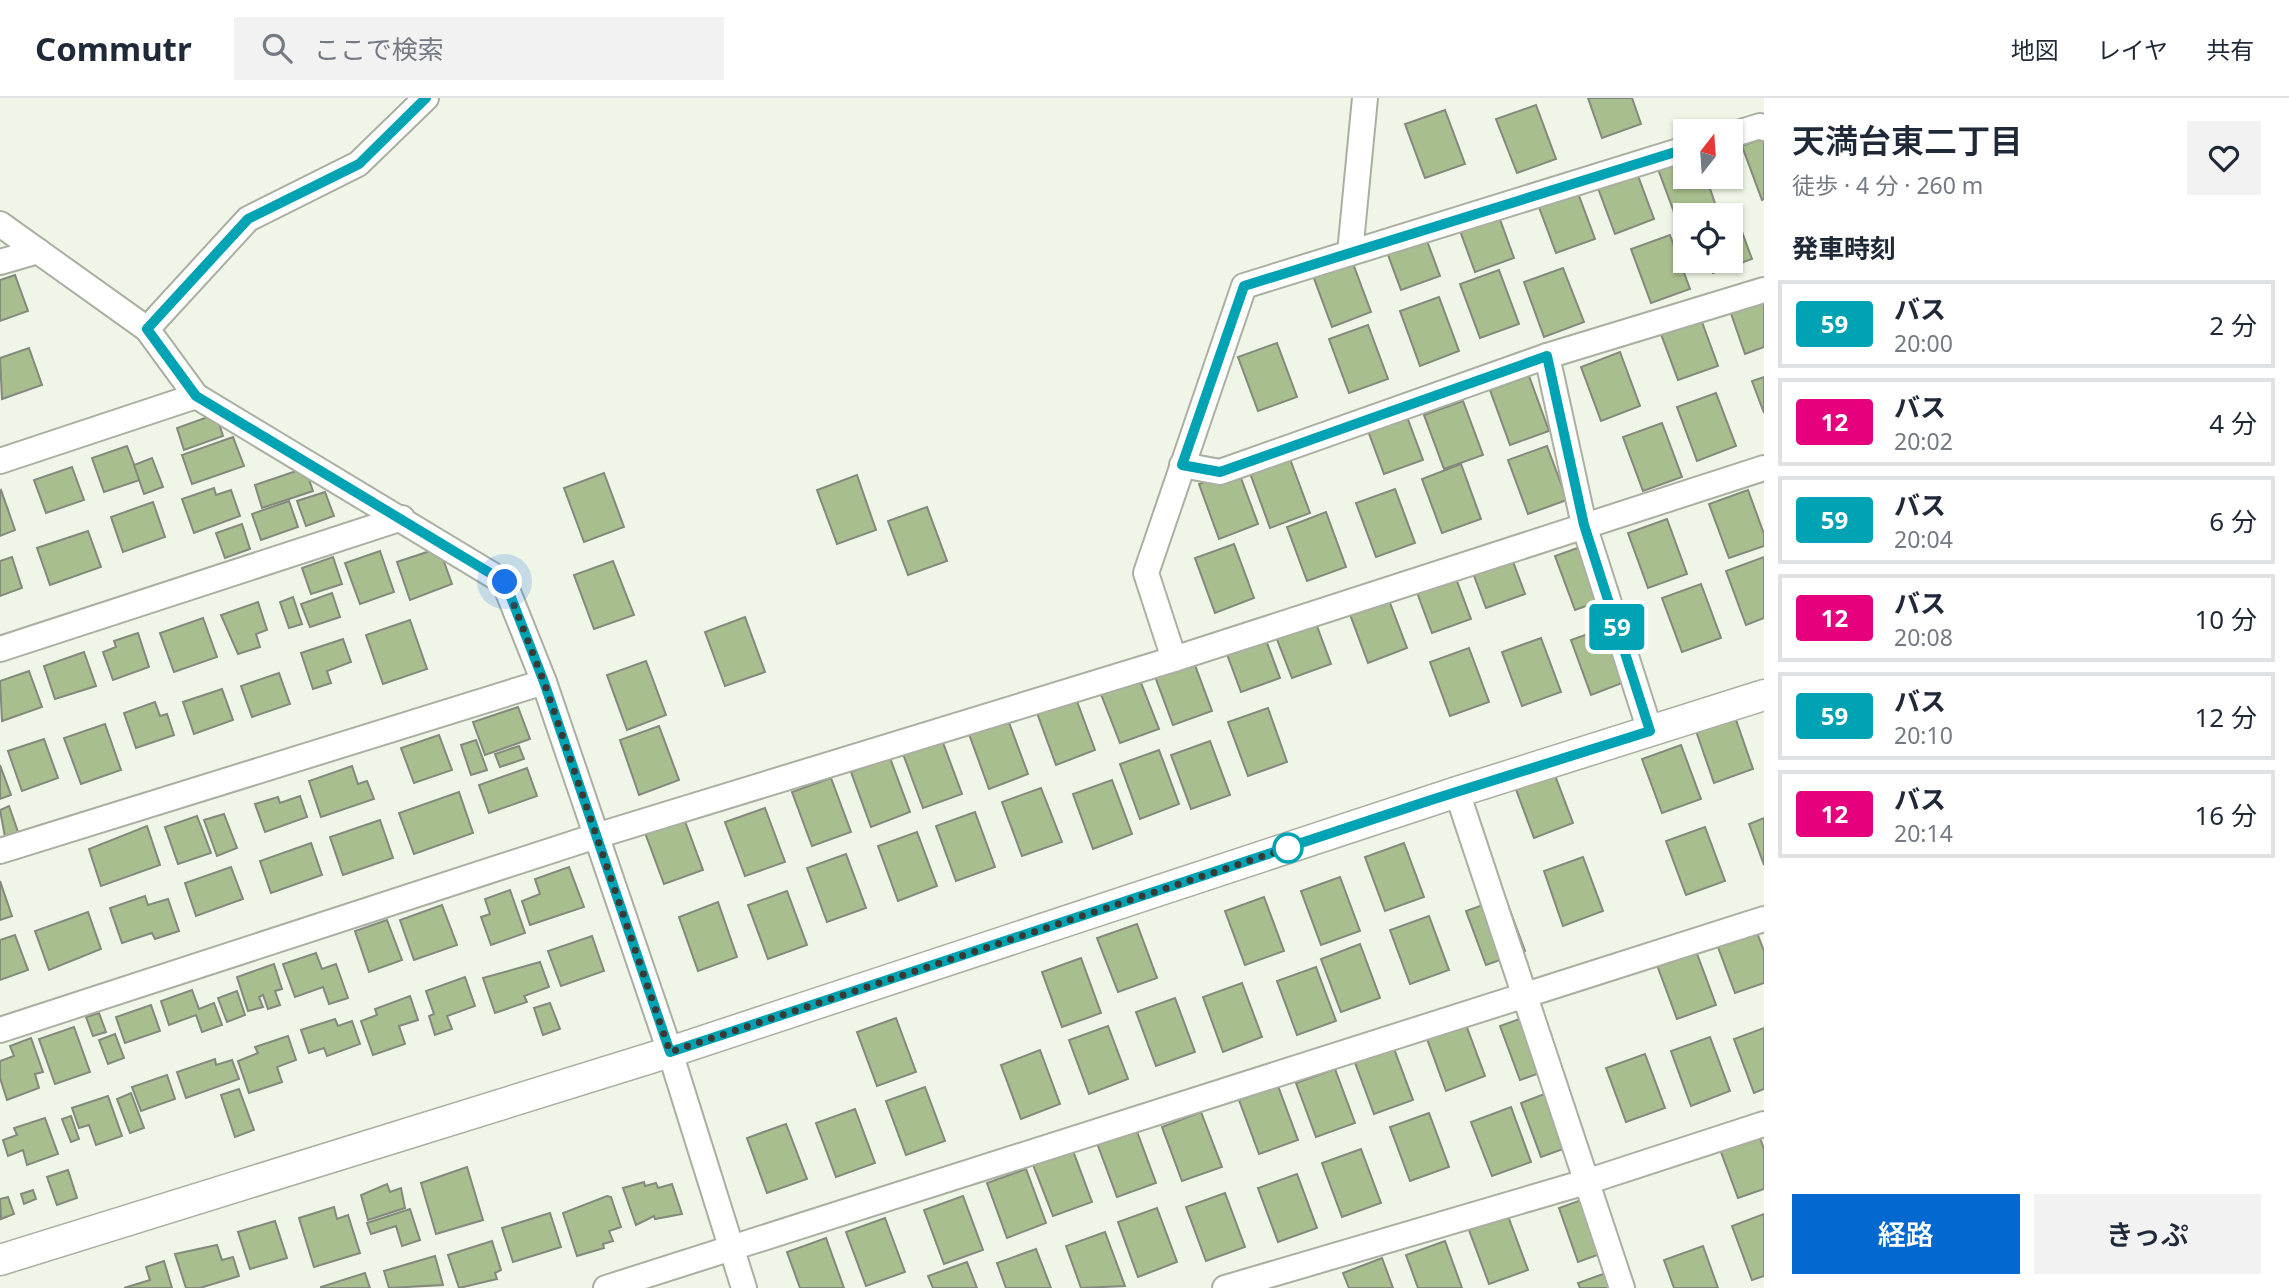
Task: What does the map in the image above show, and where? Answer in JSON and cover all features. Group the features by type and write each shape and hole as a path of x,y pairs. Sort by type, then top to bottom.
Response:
{"street":[{"path":"147,329 248,219 359,164 426,98"},
{"path":"1350,253 1365,98"},
{"path":"1743,131 1760,126 1764,128"},
{"path":"1174,659 1146,573 1244,286 1673,153"},
{"path":"0,224 147,329 196,396 402,517 505,582 544,682 670,1052 744,1288"},
{"path":"0,262 38,251"},
{"path":"1182,465 1220,472 1547,356 1764,290"},
{"path":"1547,356 1584,525 1650,731"},
{"path":"0,461 196,396"},
{"path":"0,1031 596,836 1174,659 1764,468"},
{"path":"0,649 402,517"},
{"path":"0,851 544,682"},
{"path":"0,1260 670,1052 1457,792 1764,695"},
{"path":"1457,792 1524,997 1589,1181 1622,1288"},
{"path":"606,1288 1764,919"},
{"path":"1225,1288 1589,1181 1764,1124"}],"building":[{"path":"1588,98 1632,98 1641,124 1602,138"},
{"path":"1536,105 1556,159 1517,173 1496,119"},
{"path":"1445,110 1465,164 1425,178 1405,124"},
{"path":"1764,138 1762,200 1743,149 1743,146"},
{"path":"1673,163 1673,189 1710,189 1715,203 1673,203 1673,210 1658,169"},
{"path":"1634,165 1654,219 1615,234 1595,180"},
{"path":"1575,185 1595,239 1556,253 1536,199"},
{"path":"1494,203 1514,258 1475,272 1455,217"},
{"path":"1420,222 1440,276 1401,290 1381,236"},
{"path":"1670,235 1673,243 1673,273 1684,273 1690,289 1651,303 1631,249"},
{"path":"1743,235 1752,259 1743,262"},
{"path":"1351,258 1371,312 1332,327 1312,273"},
{"path":"1563,268 1584,322 1544,337 1524,282"},
{"path":"1499,270 1519,324 1480,338 1460,284"},
{"path":"15,275 28,311 0,321 0,280"},
{"path":"1764,285 1764,347 1745,354 1726,299"},
{"path":"1439,297 1459,351 1420,366 1400,311"},
{"path":"1698,311 1718,366 1678,380 1658,326"},
{"path":"1368,325 1388,379 1349,393 1329,339"},
{"path":"1277,343 1297,397 1258,411 1238,357"},
{"path":"29,348 42,385 2,399 0,358"},
{"path":"1620,352 1640,406 1601,421 1581,367"},
{"path":"1529,376 1549,431 1510,445 1490,390"},
{"path":"1764,377 1764,413 1752,381"},
{"path":"1716,393 1736,446 1697,461 1677,407"},
{"path":"1463,401 1483,455 1444,469 1424,415"},
{"path":"1403,406 1423,460 1384,474 1364,420"},
{"path":"216,414 223,436 184,450 177,428"},
{"path":"1662,423 1682,477 1643,491 1623,437"},
{"path":"233,437 244,466 192,484 182,455"},
{"path":"127,446 140,480 104,492 92,458"},
{"path":"1547,446 1567,500 1528,514 1508,460"},
{"path":"152,458 163,487 144,494 134,465"},
{"path":"1290,459 1310,513 1270,528 1250,473"},
{"path":"1461,464 1481,519 1442,533 1422,479"},
{"path":"72,467 84,500 46,513 34,480"},
{"path":"305,468 313,491 262,508 255,485"},
{"path":"1238,470 1258,524 1219,539 1199,484"},
{"path":"604,473 624,527 584,542 564,488"},
{"path":"857,475 876,530 837,544 817,490"},
{"path":"214,488 216,495 231,490 240,516 194,533 182,499"},
{"path":"1395,489 1415,543 1376,557 1356,503"},
{"path":"1748,490 1764,534 1764,546 1729,558 1709,504"},
{"path":"0,491 15,530 0,536"},
{"path":"325,492 334,516 306,526 297,501"},
{"path":"289,501 298,527 261,540 252,514"},
{"path":"153,502 165,537 123,552 111,517"},
{"path":"927,507 947,561 908,575 888,521"},
{"path":"1326,512 1346,567 1307,581 1287,527"},
{"path":"1667,519 1687,574 1648,588 1628,533"},
{"path":"242,524 250,549 225,558 216,533"},
{"path":"88,531 101,567 50,585 37,548"},
{"path":"1505,540 1525,594 1486,608 1466,554"},
{"path":"1594,542 1614,596 1575,610 1555,556"},
{"path":"1234,544 1254,598 1215,613 1195,558"},
{"path":"439,548 452,584 410,600 397,562"},
{"path":"380,551 394,592 360,604 345,563"},
{"path":"12,557 22,588 0,596 0,561"},
{"path":"333,557 342,584 311,594 302,568"},
{"path":"1764,557 1764,618 1746,625 1726,571"},
{"path":"613,561 634,615 594,629 574,575"},
{"path":"1451,565 1471,619 1432,633 1412,579"},
{"path":"1701,584 1721,638 1682,652 1662,598"},
{"path":"332,593 340,617 310,627 301,604"},
{"path":"1387,595 1407,648 1368,663 1348,609"},
{"path":"293,597 302,624 289,628 280,602"},
{"path":"258,602 267,630 256,634 260,647 238,654 221,615"},
{"path":"1311,610 1331,664 1292,678 1271,624"},
{"path":"745,617 765,672 725,686 705,632"},
{"path":"203,618 217,657 174,672 160,633"},
{"path":"410,620 427,669 383,684 366,635"},
{"path":"1260,624 1280,678 1241,692 1221,638"},
{"path":"1610,626 1630,680 1591,695 1571,640"},
{"path":"138,633 149,667 113,680 103,652 116,647 114,641"},
{"path":"1541,638 1561,692 1522,706 1502,652"},
{"path":"343,639 351,662 327,671 331,683 313,689 301,653"},
{"path":"1469,648 1489,702 1450,716 1430,662"},
{"path":"84,652 96,686 55,699 44,666"},
{"path":"1192,657 1212,711 1173,725 1153,671"},
{"path":"646,661 666,715 627,730 607,675"},
{"path":"29,671 42,707 2,721 0,681"},
{"path":"279,673 290,704 252,717 241,686"},
{"path":"1138,675 1159,729 1120,743 1099,689"},
{"path":"222,689 233,720 194,734 183,702"},
{"path":"1075,696 1095,750 1056,765 1036,710"},
{"path":"155,702 160,716 167,714 174,735 136,748 124,713"},
{"path":"518,707 530,739 485,755 473,722"},
{"path":"1268,708 1287,762 1248,776 1228,722"},
{"path":"1734,714 1753,769 1714,783 1695,728"},
{"path":"1008,720 1028,774 989,789 969,734"},
{"path":"105,724 121,770 81,784 64,738"},
{"path":"659,726 679,780 639,795 620,740"},
{"path":"439,735 452,770 414,783 401,748"},
{"path":"44,739 58,778 22,791 8,751"},
{"path":"476,740 487,770 471,775 461,745"},
{"path":"942,740 962,794 923,808 903,754"},
{"path":"1210,741 1230,795 1191,809 1171,755"},
{"path":"1681,745 1701,799 1662,813 1642,759"},
{"path":"519,746 524,759 500,767 495,754"},
{"path":"1159,750 1179,804 1140,819 1120,764"},
{"path":"890,758 910,812 871,827 851,772"},
{"path":"0,765 11,795 0,799"},
{"path":"352,766 358,784 367,781 374,799 321,817 309,781"},
{"path":"527,768 537,796 489,813 479,785"},
{"path":"1553,770 1573,823 1534,838 1514,784"},
{"path":"831,778 851,832 812,846 792,792"},
{"path":"1112,780 1132,834 1093,849 1073,794"},
{"path":"1041,788 1062,842 1022,856 1002,802"},
{"path":"459,792 473,833 414,854 399,813"},
{"path":"300,796 307,817 265,832 255,804 278,797 280,803"},
{"path":"9,806 18,832 5,837 0,810"},
{"path":"765,808 785,862 745,876 725,822"},
{"path":"975,812 995,867 956,881 936,826"},
{"path":"224,814 237,848 217,856 204,820"},
{"path":"197,816 211,853 178,864 165,827"},
{"path":"683,816 703,870 664,884 644,830"},
{"path":"1764,818 1764,865 1749,824"},
{"path":"380,820 393,858 343,875 330,837"},
{"path":"147,826 160,865 101,886 89,849"},
{"path":"1705,827 1725,881 1686,895 1666,841"},
{"path":"917,832 937,886 898,901 878,846"},
{"path":"311,843 322,875 271,893 260,861"},
{"path":"1404,843 1424,897 1385,911 1365,857"},
{"path":"846,854 866,908 827,922 807,868"},
{"path":"1583,857 1603,911 1563,926 1544,871"},
{"path":"231,867 243,899 196,916 185,883"},
{"path":"569,867 584,907 530,925 522,901 540,894 535,879"},
{"path":"1340,877 1360,931 1321,945 1301,891"},
{"path":"0,881 12,916 0,920"},
{"path":"510,890 525,933 491,945 481,917 490,914 485,899"},
{"path":"787,891 807,945 768,959 748,905"},
{"path":"145,896 148,905 168,899 179,931 155,939 152,933 122,943 110,908"},
{"path":"1264,897 1284,951 1245,965 1225,911"},
{"path":"1505,897 1525,951 1486,965 1466,911"},
{"path":"718,902 737,957 698,971 679,917"},
{"path":"442,905 457,945 414,960 400,920"},
{"path":"88,912 101,949 49,970 35,931"},
{"path":"1429,916 1449,970 1410,984 1390,930"},
{"path":"387,920 402,960 369,972 355,931"},
{"path":"1137,924 1157,978 1118,992 1097,938"},
{"path":"1754,925 1764,951 1764,983 1735,993 1715,939"},
{"path":"15,935 28,970 0,980 0,940"},
{"path":"592,936 604,971 561,986 548,951"},
{"path":"1360,944 1380,998 1341,1012 1321,959"},
{"path":"1696,951 1716,1005 1677,1019 1657,965"},
{"path":"316,953 322,969 336,964 348,998 329,1004 323,987 295,997 283,964"},
{"path":"1081,958 1101,1013 1062,1027 1042,972"},
{"path":"540,962 549,987 524,996 527,1002 495,1013 483,978"},
{"path":"274,964 282,989 275,991 280,1005 268,1009 263,995 259,997 263,1007 248,1011 237,977"},
{"path":"1316,967 1336,1021 1297,1035 1277,981"},
{"path":"465,977 475,1006 447,1016 452,1029 435,1035 429,1016 434,1014 426,991"},
{"path":"1242,983 1262,1037 1223,1052 1203,997"},
{"path":"192,990 199,1009 214,1003 222,1025 202,1032 196,1015 169,1025 161,1001"},
{"path":"237,991 245,1015 227,1022 218,998"},
{"path":"410,996 418,1020 399,1026 405,1044 373,1055 361,1021 377,1015 375,1009"},
{"path":"1175,998 1195,1052 1156,1066 1136,1012"},
{"path":"550,1003 560,1029 543,1035 534,1008"},
{"path":"151,1005 160,1031 125,1043 116,1017"},
{"path":"1539,1012 1559,1066 1520,1080 1500,1026"},
{"path":"99,1013 106,1032 93,1036 86,1017"},
{"path":"896,1018 916,1072 877,1086 857,1032"},
{"path":"335,1019 338,1026 352,1021 360,1044 327,1056 324,1048 309,1053 301,1030"},
{"path":"1465,1022 1485,1076 1446,1091 1426,1036"},
{"path":"1108,1026 1128,1079 1089,1094 1069,1040"},
{"path":"74,1027 90,1072 55,1084 39,1039"},
{"path":"1764,1028 1764,1089 1754,1093 1734,1039"},
{"path":"115,1034 124,1058 108,1064 99,1040"},
{"path":"288,1036 296,1060 277,1067 282,1082 249,1093 238,1061 258,1053 255,1047"},
{"path":"1710,1037 1730,1091 1691,1106 1671,1051"},
{"path":"31,1038 43,1072 35,1074 39,1088 7,1100 0,1078 0,1061 14,1056 10,1046"},
{"path":"1393,1046 1413,1100 1374,1114 1354,1060"},
{"path":"1040,1050 1060,1104 1021,1119 1001,1065"},
{"path":"1645,1054 1665,1108 1626,1122 1606,1068"},
{"path":"215,1059 216,1065 232,1060 239,1079 186,1098 177,1072"},
{"path":"1335,1069 1355,1123 1316,1137 1296,1083"},
{"path":"167,1075 175,1099 141,1111 132,1087"},
{"path":"1278,1086 1298,1140 1259,1154 1239,1100"},
{"path":"925,1087 945,1141 906,1155 886,1101"},
{"path":"1560,1088 1580,1143 1541,1157 1521,1103"},
{"path":"239,1089 254,1130 235,1137 221,1095"},
{"path":"131,1093 144,1128 130,1133 117,1099"},
{"path":"108,1096 122,1136 96,1145 89,1125 79,1128 72,1108"},
{"path":"1511,1107 1531,1162 1492,1176 1471,1122"},
{"path":"855,1109 875,1163 836,1177 816,1123"},
{"path":"1201,1112 1222,1167 1182,1181 1162,1127"},
{"path":"1429,1113 1449,1167 1410,1181 1390,1127"},
{"path":"71,1116 79,1139 71,1142 62,1119"},
{"path":"45,1118 58,1154 27,1165 23,1150 8,1156 3,1140 17,1135 14,1128"},
{"path":"786,1124 807,1179 767,1193 747,1138"},
{"path":"1136,1129 1156,1183 1117,1197 1097,1143"},
{"path":"1757,1130 1764,1149 1764,1189 1738,1198 1718,1144"},
{"path":"1072,1148 1092,1202 1053,1216 1032,1162"},
{"path":"1361,1149 1381,1203 1342,1217 1322,1163"},
{"path":"467,1167 483,1220 436,1234 421,1183"},
{"path":"1026,1169 1046,1223 1007,1238 987,1183"},
{"path":"68,1170 77,1198 57,1205 47,1177"},
{"path":"1297,1174 1317,1228 1278,1242 1258,1188"},
{"path":"644,1182 645,1186 656,1183 658,1188 672,1184 682,1214 655,1219 654,1216 636,1225 623,1188"},
{"path":"387,1184 390,1192 401,1188 405,1208 368,1220 361,1195"},
{"path":"33,1190 36,1199 24,1204 21,1194"},
{"path":"1225,1193 1245,1247 1206,1261 1186,1207"},
{"path":"1598,1194 1617,1248 1578,1262 1559,1208"},
{"path":"607,1196 611,1197 621,1227 609,1231 613,1241 603,1244 604,1248 577,1256 563,1213"},
{"path":"963,1196 983,1250 944,1264 924,1210"},
{"path":"8,1197 14,1214 1,1219 0,1199"},
{"path":"334,1207 337,1219 348,1215 360,1253 314,1267 299,1218"},
{"path":"1157,1208 1177,1262 1138,1277 1118,1222"},
{"path":"410,1209 420,1240 402,1246 396,1226 371,1234 367,1223"},
{"path":"550,1213 561,1247 513,1262 502,1228"},
{"path":"1764,1214 1764,1276 1752,1280 1732,1226"},
{"path":"1508,1216 1528,1270 1489,1284 1469,1230"},
{"path":"885,1218 905,1272 866,1286 846,1232"},
{"path":"275,1221 287,1258 250,1269 238,1232"},
{"path":"1105,1232 1125,1286 1081,1288 1066,1246"},
{"path":"826,1238 844,1288 800,1288 787,1252"},
{"path":"492,1241 501,1270 495,1273 497,1279 459,1288 448,1255"},
{"path":"1445,1241 1462,1288 1418,1288 1406,1255"},
{"path":"217,1245 222,1260 233,1257 239,1276 200,1288 186,1288 175,1254"},
{"path":"1703,1246 1718,1288 1674,1288 1664,1260"},
{"path":"1036,1249 1051,1288 1006,1288 997,1263"},
{"path":"435,1256 443,1285 389,1288 384,1271"},
{"path":"1382,1258 1393,1288 1349,1288 1343,1273"},
{"path":"164,1261 172,1288 124,1288 150,1280 146,1267"},
{"path":"967,1262 977,1288 933,1288 928,1276"},
{"path":"1617,1269 1624,1288 1580,1288 1578,1283"},
{"path":"365,1273 370,1288 321,1288 321,1287"}],"bus line":[{"name":"59","path":"426,98 359,164 248,219 147,329 196,396 402,517 473,565 505,582 544,682 670,1052 1431,800 1650,731 1584,525 1547,356 1220,472 1182,465 1244,286 1673,153"}],"route":[{"path":"505,582 544,682 670,1052 1300,844 1288,848"}]}
